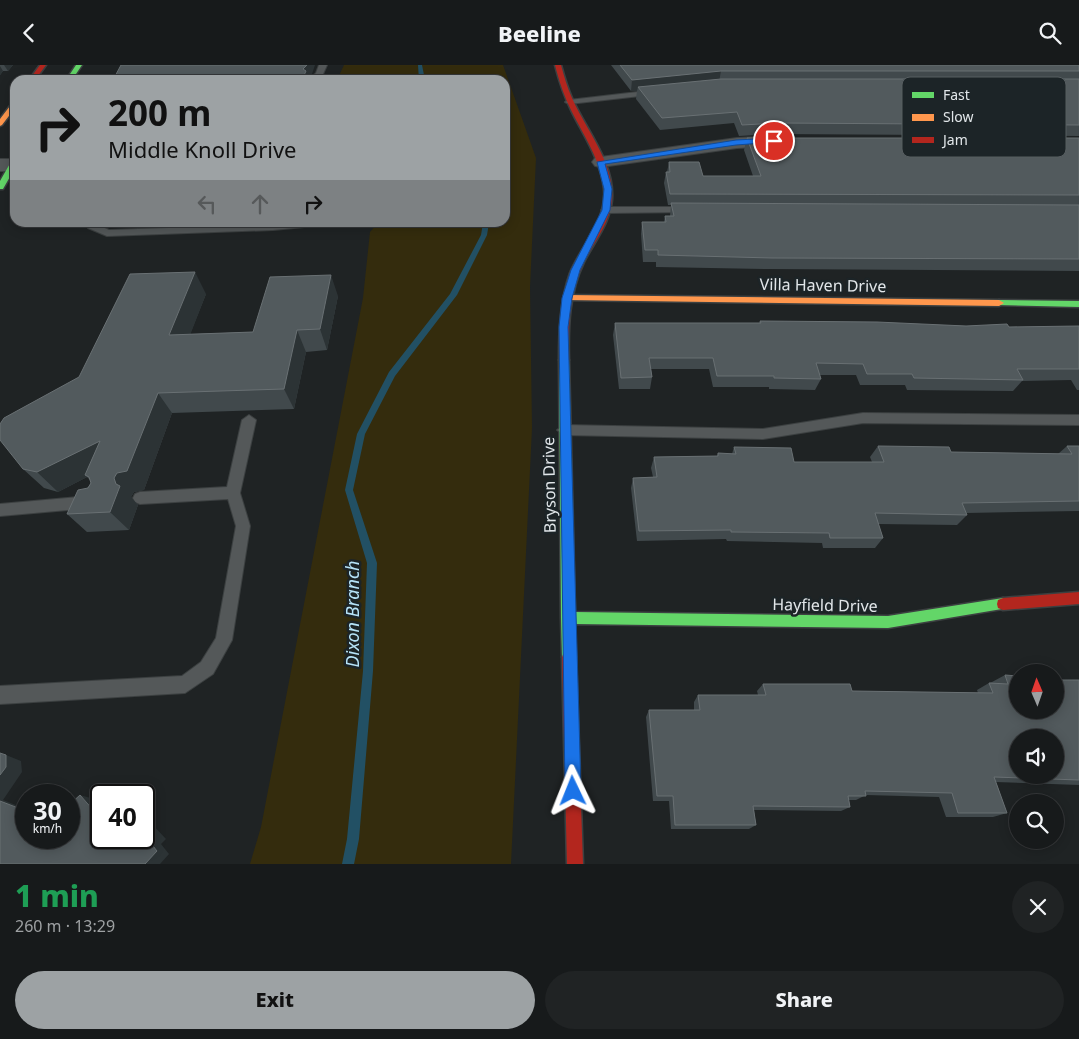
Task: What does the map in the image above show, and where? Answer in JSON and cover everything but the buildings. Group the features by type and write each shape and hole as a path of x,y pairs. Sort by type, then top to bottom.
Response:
{"street":[{"name":"Bryson Drive","path":"558,65 560,78 569,102 601,162 608,189 606,210 576,270 567,298 563,327 568,618 575,864"},
{"path":"0,124 10,110"},
{"path":"601,162 736,143 804,141"},
{"path":"0,187 10,166"},
{"name":"Villa Haven Drive","path":"567,298 1079,304"},
{"name":"Hayfield Drive","path":"568,618 888,622 922,618 1020,600 1079,598"}],"lane":[{"path":"569,102 664,91"},
{"path":"606,210 694,210"},
{"path":"94,227 107,233 273,227"},
{"path":"564,430 763,434 840,420 863,418 1079,420"},
{"path":"0,695 185,684 206,668 224,640 243,525 233,493 249,420"},
{"path":"140,498 233,493"},
{"path":"0,510 101,501"}],"shaded area":[{"path":"344,65 503,65 507,75 339,75"},
{"path":"510,85 536,158 530,287 532,428 511,864 250,864 261,827 363,298 370,232 374,227 510,227"}],"waterway":[{"name":"Dixon Branch","path":"420,65 421,75"},
{"name":"Dixon Branch","path":"348,864 353,839 368,671 372,563 349,490 361,434 392,374 453,295 484,235 485,227"}],"traffic: fast":[{"path":"72,75 79,65"},
{"path":"0,187 10,170"},
{"path":"999,303 1079,304"},
{"path":"564,360 569,657"},
{"path":"568,618 888,622 1003,604"}],"traffic: slow":[{"path":"0,124 10,110"},
{"path":"567,298 999,303"}],"traffic: jam":[{"path":"36,75 43,65"},
{"path":"558,65 568,98 599,158 605,173 608,189 608,200 602,222 579,263 568,294 564,327 564,360"},
{"path":"1003,604 1079,598"},
{"path":"569,657 575,864"}],"route":[{"path":"573,791 563,327 567,298 576,270 606,210 608,189 601,162 736,143 774,141"}]}
